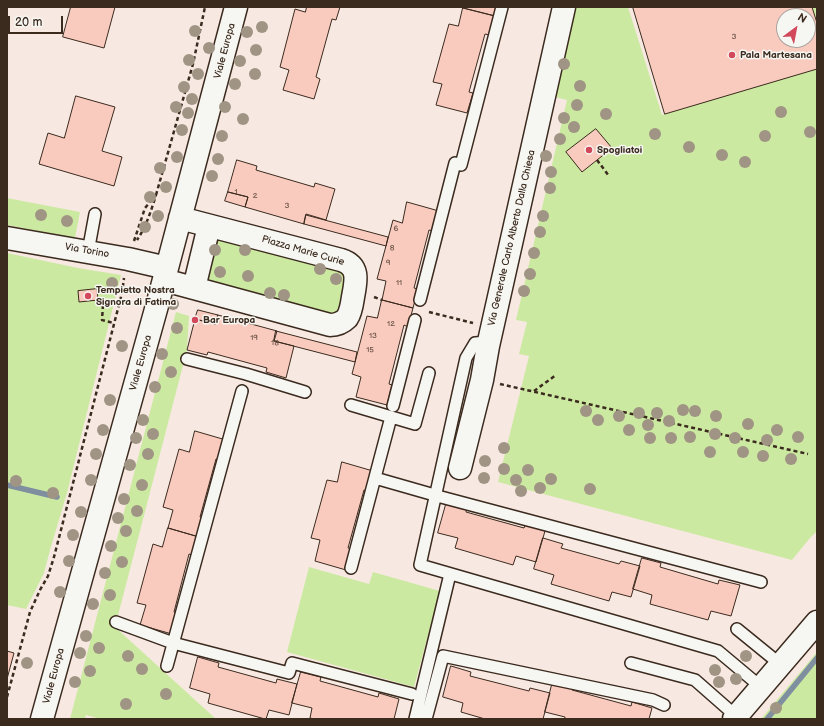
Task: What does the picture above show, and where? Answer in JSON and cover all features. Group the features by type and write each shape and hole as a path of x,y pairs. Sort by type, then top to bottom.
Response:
{"street":[{"name":"Viale Europa","path":"42,719 166,274 236,7"},
{"name":"Via Generale Carlo Alberto Dalla Chiesa","path":"460,468 482,380 564,7"},
{"name":"Piazza Marie Curie","path":"166,274 194,288 330,325 339,324 348,316 351,309 356,276 352,268 346,262 180,218"},
{"path":"194,288 210,226"},
{"name":"Via Torino","path":"7,238 88,252 129,254 166,274"},
{"path":"735,718 817,622"}],"lane":[{"path":"420,300 456,163 461,165 502,7"},
{"path":"88,252 95,214"},
{"path":"351,568 415,320"},
{"path":"491,335 475,343 466,358 420,565 718,651 761,687"},
{"path":"187,359 246,374 305,392"},
{"path":"351,405 392,411 415,424 429,373"},
{"path":"167,666 242,391"},
{"path":"375,478 761,582"},
{"path":"415,719 450,574"},
{"path":"116,622 173,643 289,673 292,663 412,694"},
{"path":"736,629 780,664"},
{"path":"426,719 442,656 653,700 664,705"},
{"path":"631,663 695,680 735,718"}],"path":[{"path":"129,254 143,230 156,195 206,7"},
{"path":"597,160 609,176"},
{"path":"7,697 30,612 48,576 54,557 122,293 129,254 145,208 156,195"},
{"path":"103,305 102,320 114,323"},
{"path":"428,312 491,335"},
{"path":"534,392 556,375"},
{"path":"482,380 808,454"}],"green space":[{"path":"569,7 628,7 662,115 665,114 633,7 817,7 817,531 792,560 498,482 529,356 519,354 527,322 516,320 567,100 547,95"},
{"path":"7,198 80,212 75,238 7,225"},
{"path":"217,238 349,273 337,317 207,282"},
{"path":"7,253 78,268 121,275 67,493 44,573 26,609 7,605"},
{"path":"176,312 189,316 187,350 115,627 216,719 101,719 86,715 85,719 70,719"},
{"path":"309,567 369,584 373,572 440,591 414,687 287,652"},
{"path":"817,652 817,719 761,719"}],"building":[{"path":"71,7 115,7 104,48 63,37"},
{"path":"307,7 340,7 336,20 332,19 316,77 320,79 314,99 283,90 289,70 280,67 295,9 305,12"},
{"path":"497,7 495,16 463,8"},
{"name":"Pala Martesana","path":"633,7 812,7 776,8 776,48 816,48 816,20 817,69 665,114"},
{"path":"463,8 495,16 489,35 485,34 469,92 473,93 467,113 436,105 442,84 433,82 449,24 458,26"},
{"path":"76,96 115,107 102,151 122,157 114,186 39,164 48,133 64,138"},
{"name":"Spogliatoi","path":"596,129 612,148 582,172 566,152"},
{"path":"237,160 257,166 256,170 314,187 315,183 335,189 326,220 306,214 304,224 245,207 248,197 228,192"},
{"path":"228,192 248,197 245,207 225,201"},
{"path":"407,202 439,211 433,231 429,230 414,288 418,289 413,308 382,300 386,281 377,279 393,220 402,223"},
{"path":"306,215 388,237 386,246 304,224"},
{"name":"Tempietto Nostra Signora di Fatima","path":"97,289 98,300 79,302 78,291"},
{"path":"382,300 413,308 408,327 404,325 389,384 392,385 387,405 356,397 361,377 352,374 367,316 377,318"},
{"path":"198,310 218,315 215,324 195,319"},
{"path":"218,315 277,331 274,341 294,346 286,378 266,372 267,368 208,352 207,355 187,350 195,319 215,324"},
{"path":"276,331 357,352 355,362 274,341"},
{"path":"195,431 226,440 220,460 216,459 200,517 204,519 199,537 168,528 173,510 163,507 179,449 189,452"},
{"path":"342,462 373,471 368,491 364,490 348,548 352,549 346,570 315,561 320,540 311,538 327,480 337,482"},
{"path":"447,501 467,507 466,512 524,528 525,525 545,531 536,562 516,556 513,565 455,548 458,538 438,533"},
{"path":"168,528 199,537 194,556 189,554 174,612 177,614 172,634 140,625 146,605 137,603 153,544 162,547"},
{"path":"543,538 563,544 561,548 619,564 621,561 640,566 631,597 612,592 609,601 551,584 554,575 534,569"},
{"path":"642,558 661,563 660,567 718,584 719,580 740,585 731,616 711,611 708,620 650,604 652,595 633,589"},
{"path":"7,651 14,653 7,679"},
{"path":"198,657 219,663 218,667 276,683 277,679 297,684 289,715 269,710 265,719 208,703 210,694 190,688"},
{"path":"451,666 471,672 470,676 529,691 530,688 550,693 543,719 485,719 461,712 463,703 443,697"},
{"path":"301,672 321,677 320,681 378,697 379,693 399,699 394,719 310,718 312,708 292,703"},
{"path":"553,681 573,686 572,690 631,706 632,702 652,708 649,719 565,719 565,717 545,712"}],"waterway":[{"path":"7,485 57,497"},
{"path":"767,719 817,658"}],"place":[{"name":"Pala Martesana","path":"732,55"},
{"name":"Spogliatoi","path":"589,150"},
{"name":"Tempietto Nostra Signora di Fatima","path":"88,296"},
{"name":"Bar Europa","path":"195,320"}]}
